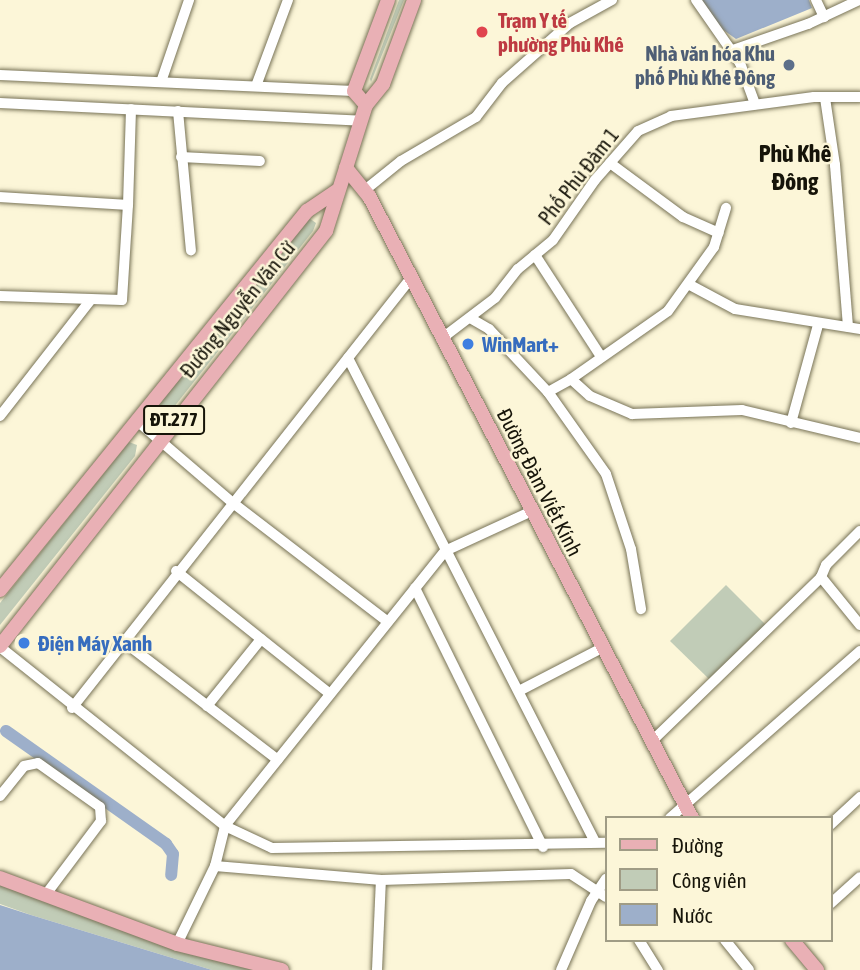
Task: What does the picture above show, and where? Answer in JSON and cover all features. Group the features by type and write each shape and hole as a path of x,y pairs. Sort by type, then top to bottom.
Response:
{"main road":[{"path":"366,105 354,91 388,0"},
{"name":"Đường Nguyễn Văn Cừ","path":"0,646 159,439 326,231 366,105 383,84 414,0"},
{"name":"Đường Đàm Viết Kính","path":"346,169 365,190 682,806 690,816"},
{"name":"Đường Nguyễn Văn Cừ","path":"0,590 307,211 337,191"},
{"path":"0,878 47,893 177,944 282,970"},
{"path":"794,942 817,970"}],"street":[{"path":"161,82 189,0"},
{"path":"256,86 288,0"},
{"path":"365,190 401,161 475,117 502,83 570,23 612,0"},
{"path":"696,0 747,76 755,104"},
{"path":"816,0 824,17"},
{"path":"730,51 824,17 859,0"},
{"path":"0,75 354,91"},
{"path":"825,97 835,165 848,326"},
{"name":"Phố Phù Đàm 1","path":"441,339 470,318 553,240 610,163 638,131 671,116 825,97 860,98"},
{"path":"0,103 362,121"},
{"path":"0,296 90,301 123,297 131,109"},
{"path":"178,111 191,250"},
{"path":"181,157 260,161"},
{"path":"610,163 683,218 719,233"},
{"path":"0,197 128,205"},
{"path":"548,392 668,311 690,285 719,233 726,208"},
{"path":"535,255 600,355"},
{"path":"72,708 176,571 411,278"},
{"path":"690,285 735,309 818,325 860,329"},
{"path":"0,416 4,405 90,301"},
{"path":"470,318 489,329 548,392 606,474 631,548 641,610"},
{"path":"791,423 818,325"},
{"path":"348,358 594,840"},
{"path":"571,379 590,396 632,414 743,410 860,438"},
{"path":"136,420 233,503 388,622"},
{"path":"177,944 215,866 225,826 445,551 532,511"},
{"path":"651,743 821,577 826,565 860,531"},
{"path":"176,571 330,694"},
{"path":"821,577 860,625"},
{"path":"415,588 543,847"},
{"path":"207,706 261,639"},
{"path":"123,641 278,760"},
{"path":"0,646 72,708 225,826 272,848 543,847 594,840 604,842"},
{"path":"519,691 602,648"},
{"path":"672,816 860,651"},
{"path":"0,796 24,766 38,763 100,807 102,821 47,893"},
{"path":"832,823 860,797"},
{"path":"215,866 381,880 571,874 604,888 561,970"},
{"path":"832,902 860,877"},
{"path":"377,970 381,880"},
{"path":"640,942 658,970"},
{"path":"726,942 749,970"}],"green space":[{"path":"399,0 404,0 371,82 370,79"},
{"path":"309,218 316,223 313,231 170,412 159,413 158,406"},
{"path":"129,442 137,445 135,456 0,625 0,603"},
{"path":"726,585 766,625 710,680 670,641"},
{"path":"0,878 177,944 282,970 212,970 31,915 0,904"}],"water":[{"path":"702,0 809,0 812,8 736,39 722,29"},
{"path":"0,905 31,915 212,970 0,970"}],"waterway":[{"path":"6,731 166,844 173,854 171,875"}],"place":[{"name":"Trạm Y tế phường Phù Khê","path":"482,32"},
{"name":"Nhà văn hóa Khu phố Phù Khê Đông","path":"789,65"},
{"name":"WinMart+","path":"468,344"},
{"name":"Điện Máy Xanh","path":"24,643"}],"district":[{"name":"Phù Khê Đông","path":"795,168"}]}
